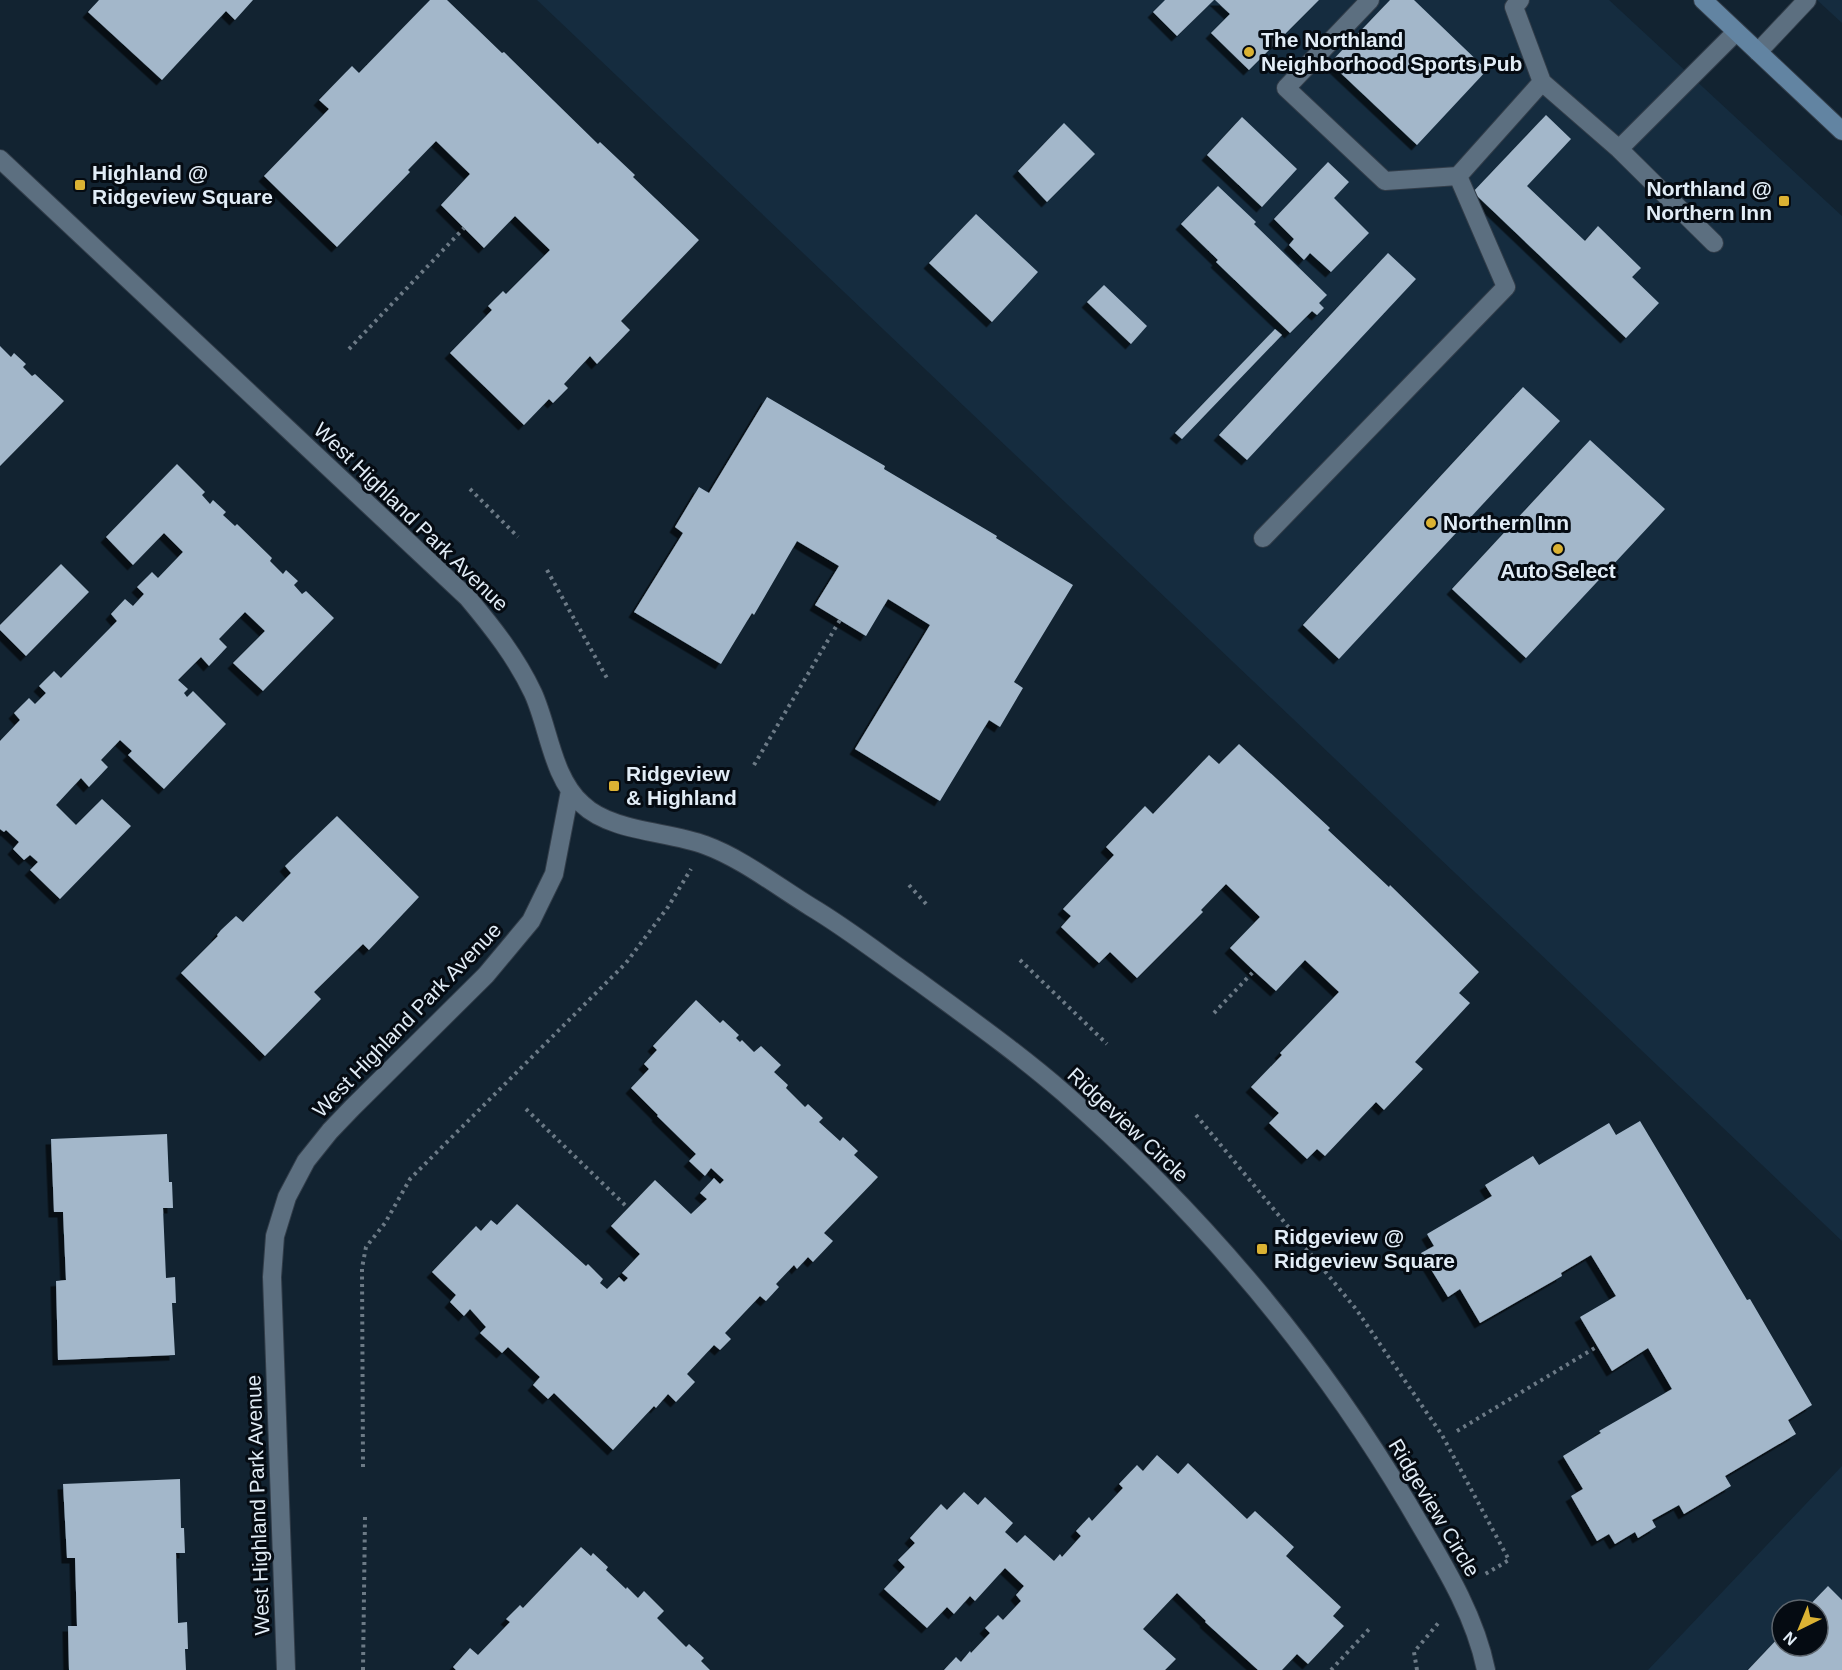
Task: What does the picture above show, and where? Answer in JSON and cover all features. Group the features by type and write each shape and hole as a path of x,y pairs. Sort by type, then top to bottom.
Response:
{"main road":[{"path":"1703,0 1842,131"}],"street":[{"path":"1370,0 1286,88 1385,182 1458,176 1542,82"},
{"path":"1758,52 1807,0"},
{"path":"1513,2 1542,82 1619,149 1714,243"},
{"path":"1619,149 1736,32"},
{"name":"West Highland Park Avenue","path":"0,159 468,598 503,640 521,668 535,697 570,792 554,874 531,921 486,975 330,1131 306,1161 287,1197 275,1236 272,1277 286,1670"},
{"path":"1263,538 1506,287 1458,176"},
{"name":"Ridgeview Circle","path":"570,792 588,810 615,822 684,838 721,852 830,919 964,1014 1060,1090 1115,1139 1222,1248 1265,1298 1354,1419 1395,1483 1460,1598 1482,1651 1486,1670"}],"path":[{"path":"349,349 464,228"},
{"path":"470,489 518,537"},
{"path":"547,570 608,680"},
{"path":"754,765 840,620"},
{"path":"363,1467 362,1268 366,1247 385,1223 410,1179 626,963 668,907 706,845"},
{"path":"909,885 927,905"},
{"path":"1020,960 1107,1044"},
{"path":"1214,1013 1254,971"},
{"path":"526,1109 628,1208"},
{"path":"1196,1115 1356,1309 1442,1435 1509,1560"},
{"path":"1457,1431 1598,1346"},
{"path":"363,1670 365,1517"},
{"path":"1417,1670 1414,1652 1460,1598"},
{"path":"1331,1670 1371,1627"}],"shaded area":[{"path":"537,0 1609,0 1842,216 1842,1241"},
{"path":"1817,0 1842,0 1842,23"},
{"path":"1842,1466 1842,1670 1648,1670"}],"building":[{"path":"99,0 253,0 235,20 226,11 162,80 88,12"},
{"path":"430,0 447,0 598,144 600,142 635,175 633,177 699,240 621,321 630,330 597,364 590,356 564,384 568,388 553,403 549,399 524,425 450,353 492,310 488,306 503,291 506,294 550,250 515,216 484,248 441,205 470,174 436,141 408,170 410,172 337,247 264,176 329,109 319,100 352,66 359,73"},
{"name":"The Northland Neighborhood Sports Pub","path":"1165,0 1214,0 1177,36 1153,12"},
{"name":"The Northland Neighborhood Sports Pub","path":"1215,0 1319,0 1249,70 1211,33 1230,14"},
{"path":"1390,0 1414,0 1487,70 1417,145 1330,63"},
{"path":"1546,115 1571,139 1527,186 1585,241 1598,226 1641,268 1632,277 1659,303 1626,338 1473,192"},
{"path":"1242,117 1297,169 1262,207 1207,155"},
{"path":"1064,123 1095,154 1047,202 1018,171"},
{"path":"1328,162 1349,182 1334,198 1369,233 1331,272 1310,253 1304,260 1289,245 1294,239 1274,219"},
{"path":"1218,186 1327,295 1319,303 1324,308 1317,315 1312,311 1290,333 1216,262 1218,260 1181,224"},
{"path":"976,214 1038,272 992,322 929,263"},
{"path":"1388,253 1416,279 1247,460 1219,435"},
{"path":"1104,285 1147,326 1131,344 1087,302"},
{"path":"1275,329 1282,335 1182,439 1175,433"},
{"path":"0,346 11,357 14,353 26,364 23,367 32,376 35,374 64,401 0,466"},
{"name":"Northern Inn","path":"1523,387 1560,421 1339,659 1303,625"},
{"path":"767,397 885,466 884,469 997,536 996,538 1073,585 1014,682 1023,688 1000,727 989,720 940,801 855,749 930,625 888,599 866,636 815,605 839,566 797,541 754,615 752,613 721,664 634,612 683,533 675,527 699,487 709,493"},
{"name":"Auto Select","path":"1590,440 1665,509 1526,658 1452,589"},
{"path":"177,464 205,492 202,495 210,504 213,500 226,512 223,515 235,526 237,524 272,558 270,561 283,574 286,570 298,581 294,585 302,594 306,591 334,618 263,691 233,663 265,631 245,612 219,639 227,647 209,666 201,657 178,680 188,689 184,693 187,697 193,691 226,724 164,789 128,755 132,751 120,740 101,760 108,767 89,787 81,778 56,805 76,825 102,799 131,826 60,899 30,870 38,862 30,855 24,860 13,849 19,842 6,830 4,832 0,829 0,741 20,720 14,713 29,698 35,704 46,693 39,686 54,671 61,678 117,621 111,614 125,599 133,606 144,594 137,587 152,572 158,578 183,552 164,533 133,565 106,537"},
{"path":"61,564 89,592 26,656 0,630 0,625"},
{"path":"1239,744 1479,972 1459,993 1470,1003 1415,1062 1423,1069 1384,1110 1376,1102 1325,1156 1317,1149 1307,1159 1269,1123 1279,1113 1251,1087 1282,1055 1280,1053 1339,992 1305,960 1276,991 1254,971 1230,948 1260,917 1226,884 1201,910 1203,912 1137,978 1110,952 1099,963 1061,927 1071,916 1063,909 1114,855 1106,847 1145,806 1153,814 1209,755 1219,764"},
{"path":"337,816 419,897 369,950 363,944 314,992 321,999 265,1056 181,973 236,916 243,922 291,873 285,866"},
{"path":"696,1000 720,1023 723,1020 739,1035 736,1038 740,1042 742,1040 754,1052 761,1046 781,1065 774,1072 788,1085 786,1088 805,1107 808,1104 823,1118 819,1122 840,1141 843,1137 858,1151 854,1155 878,1177 824,1233 833,1241 813,1262 808,1257 797,1269 794,1265 776,1284 779,1287 766,1301 760,1296 725,1333 731,1339 720,1350 714,1345 687,1374 695,1382 676,1402 668,1394 613,1450 554,1393 548,1399 533,1385 540,1377 508,1347 502,1353 480,1333 486,1327 470,1309 464,1316 450,1302 456,1295 432,1272 476,1226 481,1231 491,1220 497,1225 517,1204 586,1266 588,1264 603,1279 600,1283 607,1289 619,1277 624,1282 628,1278 622,1273 640,1254 611,1226 655,1180 691,1214 707,1199 700,1193 714,1178 720,1184 724,1180 711,1168 705,1176 689,1161 696,1154 631,1088 649,1069 644,1064 657,1050 653,1046"},
{"path":"1640,1121 1747,1300 1750,1299 1812,1405 1788,1420 1796,1434 1725,1476 1731,1486 1684,1514 1679,1505 1652,1520 1656,1527 1638,1538 1635,1532 1615,1544 1609,1534 1597,1541 1571,1496 1583,1489 1563,1456 1601,1433 1599,1431 1672,1389 1648,1348 1612,1371 1580,1317 1616,1296 1591,1255 1561,1273 1562,1276 1480,1323 1460,1289 1448,1297 1421,1253 1434,1246 1427,1234 1492,1196 1485,1185 1533,1156 1539,1165 1609,1123 1616,1135"},
{"path":"167,1134 169,1182 172,1182 173,1208 163,1208 166,1278 175,1277 176,1303 172,1303 175,1355 58,1360 56,1281 66,1280 63,1212 54,1212 51,1139"},
{"path":"1157,1455 1178,1474 1188,1463 1247,1519 1255,1511 1294,1547 1286,1556 1341,1607 1333,1616 1344,1626 1308,1664 1297,1654 1282,1670 1258,1670 1177,1593 1143,1629 1176,1659 1165,1670 944,1670 956,1657 961,1662 970,1651 971,1653 990,1633 985,1628 998,1615 1003,1620 1021,1601 1016,1595 1024,1586 1005,1568 975,1601 970,1596 954,1614 947,1607 927,1628 884,1589 905,1567 898,1560 915,1543 910,1538 941,1504 947,1510 964,1492 978,1505 985,1497 1013,1523 1005,1532 1017,1543 1025,1535 1054,1561 1060,1554 1062,1557 1081,1536 1076,1531 1089,1517 1092,1521 1123,1488 1119,1484 1137,1465 1143,1471"},
{"path":"180,1479 181,1528 184,1528 185,1553 176,1553 178,1623 187,1622 186,1670 69,1670 68,1626 77,1626 75,1558 67,1558 63,1484"},
{"path":"581,1547 591,1556 593,1553 608,1567 606,1570 638,1598 644,1591 664,1611 657,1618 686,1647 689,1644 704,1658 701,1661 710,1670 456,1670 453,1667 470,1648 478,1655 510,1622 506,1619 520,1605 523,1608"},
{"path":"1828,1586 1842,1600 1842,1670 1748,1670 1770,1647 1770,1658 1830,1658 1830,1598 1816,1598"}],"place":[{"name":"The Northland Neighborhood Sports Pub","path":"1249,52"},
{"name":"Highland @ Ridgeview Square","path":"80,185"},
{"name":"Northland @ Northern Inn","path":"1784,201"},
{"name":"Northern Inn","path":"1431,523"},
{"name":"Auto Select","path":"1558,549"},
{"name":"Ridgeview & Highland","path":"614,786"},
{"name":"Ridgeview @ Ridgeview Square","path":"1262,1249"}]}
